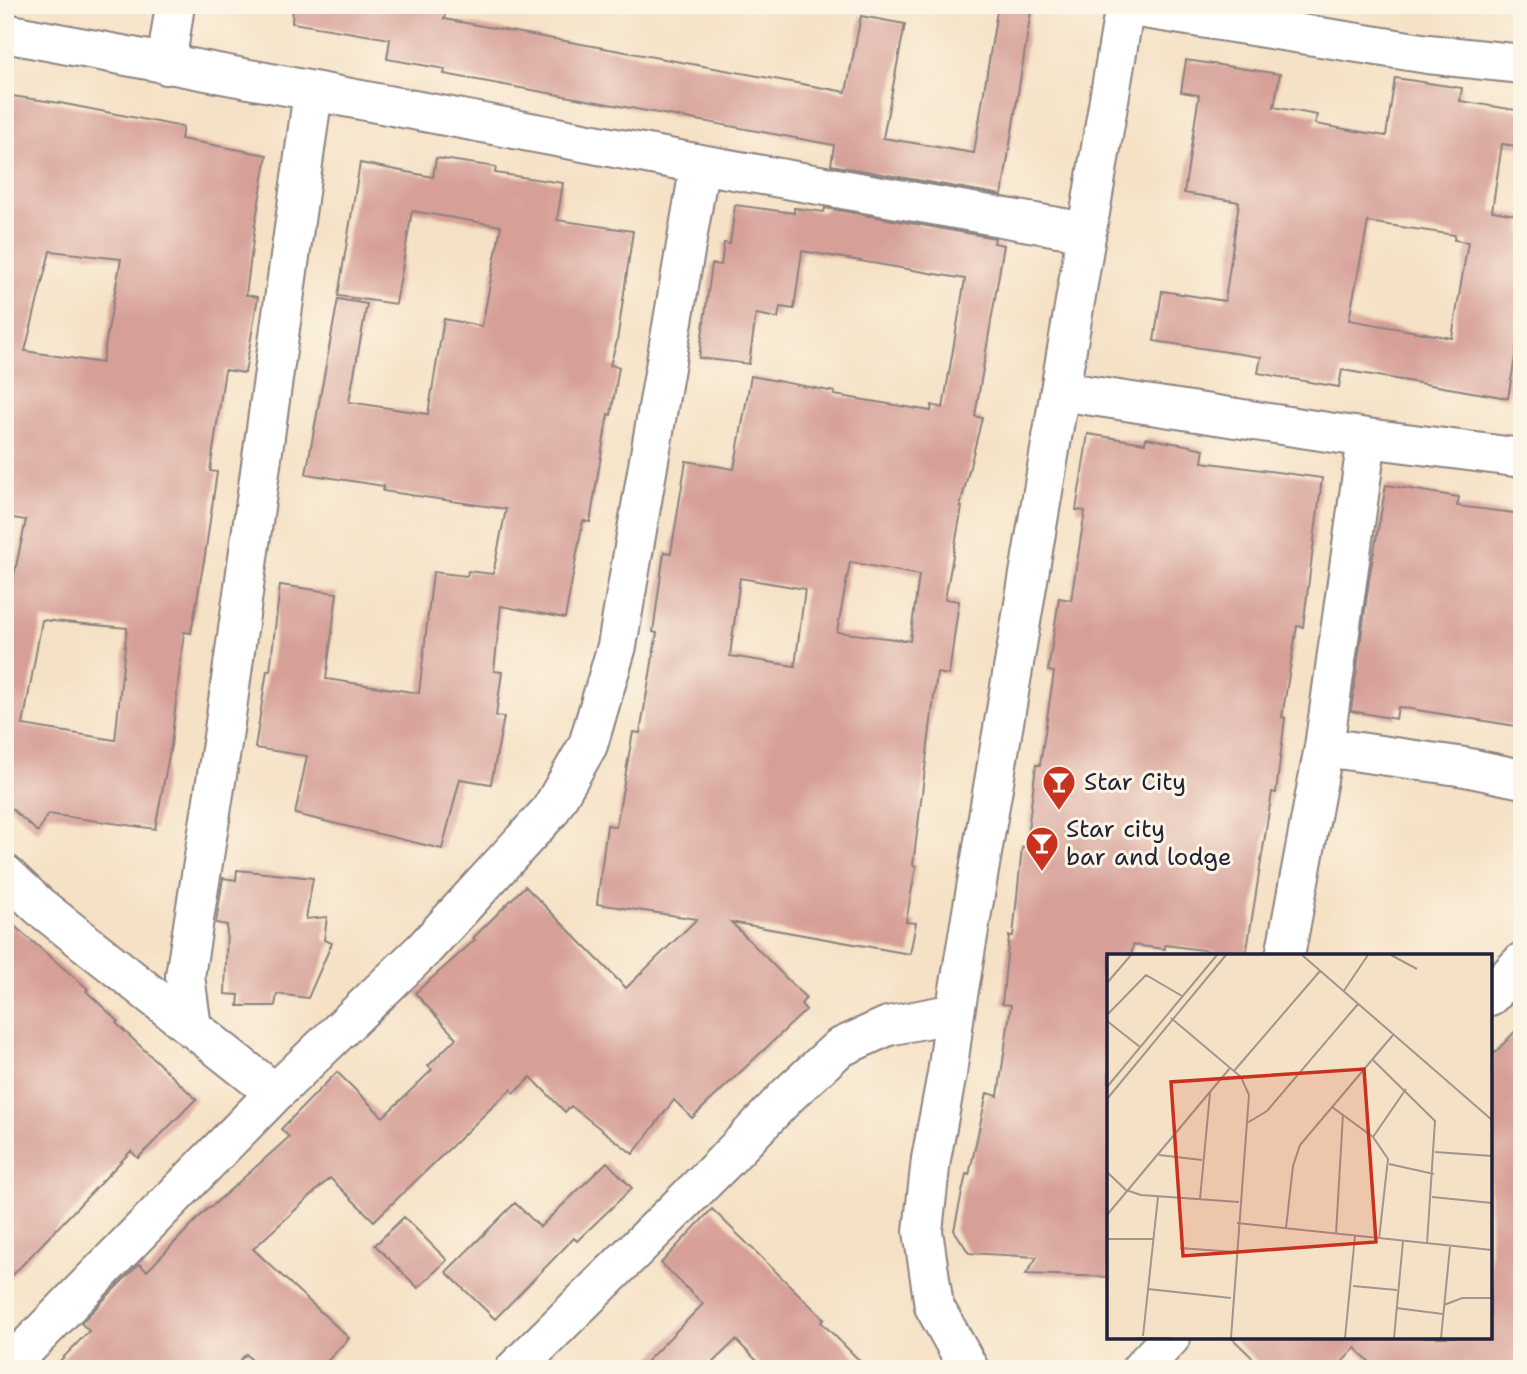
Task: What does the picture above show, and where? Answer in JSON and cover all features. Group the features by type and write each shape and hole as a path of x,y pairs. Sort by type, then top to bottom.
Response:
{"street":[{"path":"166,65 175,5"},
{"path":"969,1369 934,1306 923,1231 931,1159 1125,5 1428,54 1522,64"},
{"path":"5,33 700,164 1086,232"},
{"path":"192,1027 185,976 223,737 313,92"},
{"path":"6,1369 275,1093 424,949 550,811 588,744 617,646 700,164"},
{"path":"1060,391 1367,438 1522,458"},
{"path":"1285,954 1324,747 1367,438"},
{"path":"1324,747 1465,767 1522,779"},
{"path":"5,874 39,906 275,1093"},
{"path":"1492,994 1522,962"},
{"path":"515,1369 789,1094 839,1048 888,1026 955,1013"},
{"path":"1141,1369 1169,1339"}],"building":[{"path":"293,5 447,5 444,19 846,92 861,16 905,24 883,138 974,153 998,5 1032,5 1002,195 831,165 834,145 444,74 445,69 387,59 390,39 292,23"},
{"path":"1186,60 1280,74 1274,107 1317,115 1315,124 1386,136 1395,78 1462,88 1460,101 1522,111 1522,147 1502,144 1492,211 1522,216 1522,317 1508,398 1342,370 1339,387 1258,373 1261,357 1154,341 1162,291 1225,301 1239,202 1184,193 1199,95 1181,92","holes":["1368,222 1455,235 1454,240 1468,242 1452,338 1349,320"]},
{"path":"5,95 183,127 181,139 267,155 246,295 258,297 245,373 225,370 210,471 217,472 205,555 191,633 184,632 171,745 155,829 48,814 38,832 5,803 5,603 8,603 26,520 5,517","holes":["50,251 121,259 102,363 25,351","42,620 127,628 115,740 23,725"]},
{"path":"436,158 496,167 495,173 563,183 557,220 633,231 617,341 610,365 619,367 611,415 608,414 590,522 583,521 565,618 501,606 494,671 502,672 496,716 504,717 491,784 460,779 442,849 295,814 307,756 255,748 267,670 270,671 280,585 337,593 326,679 419,693 433,572 467,576 468,571 493,574 506,509 383,491 384,486 306,474 338,299 367,304 349,402 428,414 444,319 482,326 501,226 412,211 396,304 338,296 360,163 433,177"},
{"path":"735,205 794,213 794,208 824,212 825,208 995,238 994,243 1004,245 975,416 982,418 960,507 945,599 959,601 949,675 937,673 913,865 916,866 906,922 916,923 910,954 731,922 806,998 801,1004 806,1010 692,1118 674,1100 633,1154 571,1106 565,1112 531,1077 514,1093 511,1089 374,1221 330,1178 253,1249 349,1338 320,1369 260,1369 246,1354 232,1369 52,1369 89,1331 81,1323 139,1264 147,1271 209,1207 289,1137 281,1129 337,1072 383,1117 432,1070 428,1066 456,1038 415,993 475,940 473,938 525,886 626,988 697,919 597,904 607,825 616,827 633,732 640,733 657,633 653,632 664,552 671,553 686,461 734,469 751,376 835,392 834,395 931,411 932,405 943,408 965,279 802,251 794,309 780,307 778,318 756,314 749,364 699,358 712,264 721,265 724,243 730,244","holes":["850,562 919,575 910,641 837,632","740,578 805,589 795,666 730,656"]},
{"path":"1088,434 1145,443 1146,438 1185,445 1204,449 1202,462 1322,478 1303,627 1297,626 1282,717 1285,718 1276,793 1272,792 1246,954 1165,945 1165,949 1133,945 1131,954 1107,954 1107,1277 1026,1274 1037,1257 969,1253 954,1230 987,1093 998,1096 1011,1005 1002,1004 1009,936 1013,936 1022,847 1026,847 1036,765 1040,765 1054,672 1048,671 1059,598 1071,600 1085,511 1076,510"},
{"path":"1386,485 1459,497 1457,506 1522,514 1522,559 1514,627 1522,629 1522,727 1398,707 1396,719 1351,711 1370,573"},
{"path":"237,870 313,878 306,919 327,917 324,940 332,943 308,998 277,994 275,1006 238,1006 239,995 225,994 227,925 216,923 223,878 236,880"},
{"path":"5,918 88,989 86,991 118,1021 116,1023 196,1099 138,1158 131,1151 5,1283"},
{"path":"1522,1024 1522,1369 1377,1369 1355,1348 1336,1369 1264,1369 1233,1339 1492,1339 1492,1056"},
{"path":"607,1162 632,1188 577,1241 574,1238 495,1319 446,1272 515,1203 540,1227"},
{"path":"712,1209 824,1319 821,1322 868,1369 765,1369 736,1340 706,1369 639,1369 703,1304 661,1263"},
{"path":"404,1217 447,1260 418,1288 375,1245"}],"place":[{"name":"Star City","path":"1059,812"},
{"name":"Star city bar and lodge","path":"1042,873"}]}
